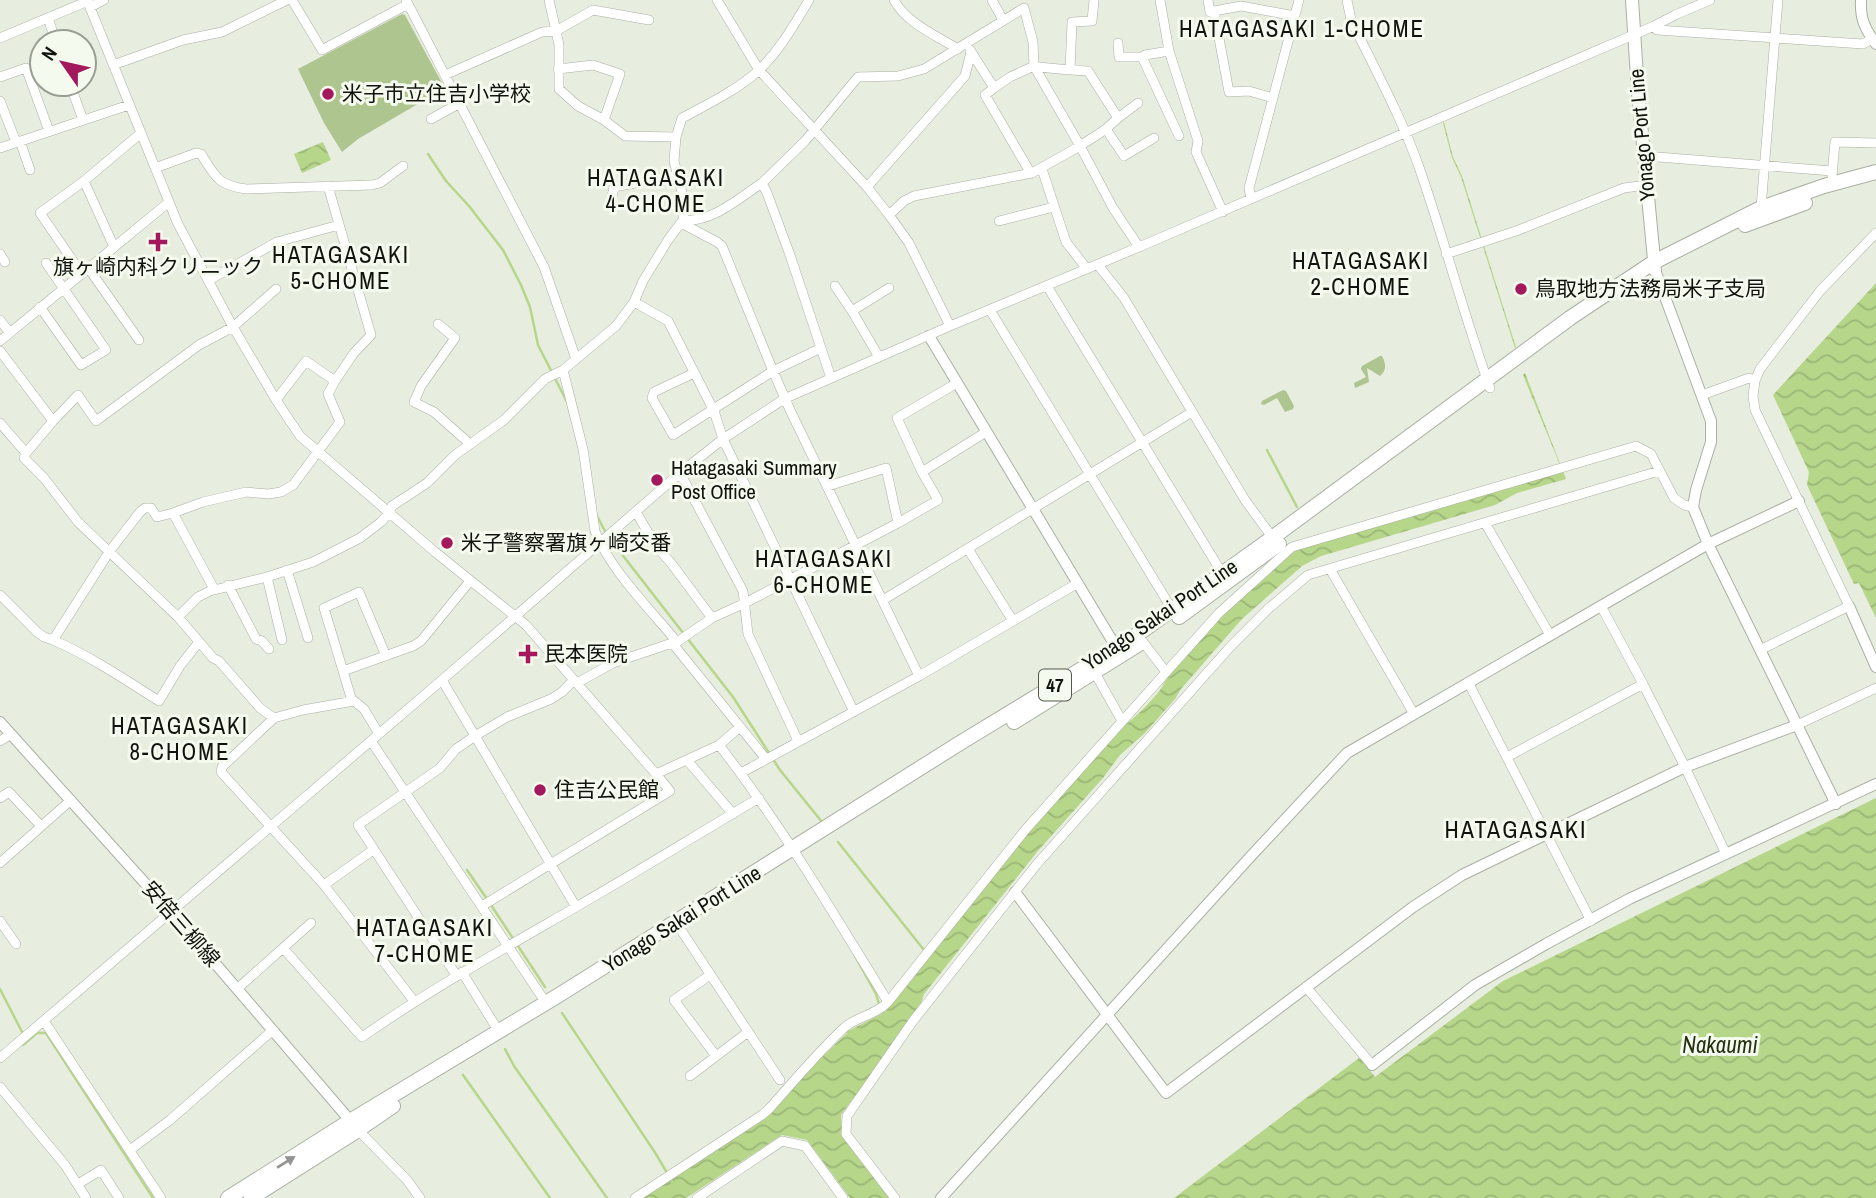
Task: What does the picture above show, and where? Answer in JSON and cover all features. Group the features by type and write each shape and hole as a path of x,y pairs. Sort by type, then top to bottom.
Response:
{"main road":[{"name":"Yonago Port Line","path":"1632,0 1654,266"},
{"name":"Yonago Sakai Port Line","path":"251,1198 354,1125 499,1032 1095,673 1131,639 1222,573 1300,527 1488,384 1654,266 1760,208 1833,177 1876,172"},
{"name":"Yonago Sakai Port Line","path":"1654,266 1730,231 1835,191 1876,180"},
{"name":"Yonago Sakai Port Line","path":"228,1198 551,1010 1119,651 1143,642 1217,590 1275,542"}],"street":[{"path":"0,38 88,2 104,0"},
{"path":"113,65 183,40 222,32 290,0 322,50 407,2 544,267 576,359"},
{"path":"549,0 559,45 559,89 578,106 604,120 625,136 676,137"},
{"path":"717,0 759,70 867,187 889,215 909,243 950,326"},
{"path":"178,617 198,597 214,589 267,577 313,562 360,538 382,522 392,506 427,483 455,455 504,420 545,379 563,370 617,326 634,302 643,281 668,240 683,220 685,204 674,161 676,137 682,118 730,91 759,70 779,47 809,0"},
{"path":"894,0 899,9 920,25 965,49 994,88"},
{"path":"992,0 1003,20"},
{"path":"1070,69 1072,22 1092,20 1094,0"},
{"path":"1160,0 1169,51 1198,141 1196,152 1223,212"},
{"path":"1208,0 1210,12 1241,6 1295,16"},
{"path":"1251,199 1249,188 1299,0"},
{"path":"1347,0 1351,20 1406,132 1420,170 1488,384"},
{"path":"0,1058 680,473 723,439 784,399 1710,0"},
{"path":"1760,208 1778,0"},
{"path":"1654,26 1657,30 1863,44 1874,41 1866,31 1860,14 1861,0"},
{"path":"88,2 169,202 233,327 300,436 470,581 526,625 670,791 482,906"},
{"path":"683,220 706,217 762,183 815,130 858,77 883,78 925,69 965,49 1024,4 1033,42 1034,67 1113,208 1139,247"},
{"path":"445,75 542,32 556,30 593,9 649,20"},
{"path":"1214,11 1229,92 1249,91 1273,98"},
{"path":"48,18 51,28"},
{"path":"1118,43 1119,57 1142,57 1169,51"},
{"path":"867,187 965,76 965,49"},
{"path":"1142,57 1179,136"},
{"path":"558,69 593,65 620,74 604,120"},
{"path":"1030,172 985,95 1010,77 1034,67 1088,71 1118,118"},
{"path":"0,77 26,68 49,131"},
{"path":"75,98 83,120"},
{"path":"0,101 30,170"},
{"path":"430,119 460,103"},
{"path":"889,215 914,196 1042,169 1106,129 1138,103"},
{"path":"0,148 129,105"},
{"path":"1106,129 1124,156 1154,138"},
{"path":"139,340 40,213 141,134"},
{"path":"1645,156 1764,165 1833,177 1835,142 1876,143"},
{"path":"155,168 195,153 201,154 211,172 228,186 246,189 372,185 380,183 403,166"},
{"path":"1042,169 1066,243 1087,269"},
{"path":"610,206 614,187 677,175"},
{"path":"84,181 114,247"},
{"path":"762,183 790,255 831,378"},
{"path":"1446,254 1624,188 1647,185"},
{"path":"53,640 109,552 145,508 151,508 157,517 246,492 281,492 293,485 340,422 328,394 354,353 371,335 328,186"},
{"path":"0,341 169,202"},
{"path":"999,220 1054,207"},
{"path":"683,220 685,225 722,246 784,399 919,676"},
{"path":"209,281 277,242 339,225"},
{"path":"1876,233 1820,290 1768,359 1755,381 1753,396 1755,410 1876,667"},
{"path":"40,307 81,365 106,350 46,263"},
{"path":"1098,265 1124,298 1245,500 1275,542"},
{"path":"1654,266 1711,421 1711,442 1693,507 1708,544 1836,804"},
{"path":"835,286 879,357"},
{"path":"1047,286 1222,573"},
{"path":"852,311 889,288"},
{"path":"274,718 260,708 178,617 78,522 44,478 24,458 52,421 78,395 96,421 199,345 233,327 276,289"},
{"path":"634,302 668,321 714,411 723,439 854,712"},
{"path":"990,310 1173,611"},
{"path":"0,320 9,332"},
{"path":"438,324 455,338 421,386 414,402 434,412 470,444"},
{"path":"929,337 1119,651"},
{"path":"694,373 654,392 652,398 674,435 773,371 821,348"},
{"path":"0,351 52,421"},
{"path":"276,400 306,361 335,381"},
{"path":"563,370 583,449 594,531 599,542 615,568 766,759"},
{"path":"1702,395 1749,378 1755,381"},
{"path":"499,1032 358,825 440,768 456,749 508,717 551,699 576,681 614,663 675,643 712,618 938,500 897,418 957,383"},
{"path":"883,600 1192,412"},
{"path":"0,423 26,453"},
{"path":"922,472 986,432"},
{"path":"635,1198 762,1115 847,1026 882,1008 1011,846 1122,721 1235,597 1292,547 1636,446 1651,454 1674,498 1693,507"},
{"path":"828,486 886,468 898,523"},
{"path":"895,1198 846,1133 847,1116 914,1021 1037,864 1231,646 1268,609 1308,575 1659,471"},
{"path":"680,473 743,591 748,634 798,741"},
{"path":"941,1198 1347,753 1708,544 1799,501"},
{"path":"636,512 656,546 712,618"},
{"path":"173,513 214,589"},
{"path":"1485,523 1550,635"},
{"path":"968,549 1013,621"},
{"path":"1330,569 1414,714"},
{"path":"287,570 308,638"},
{"path":"267,577 282,640"},
{"path":"343,671 421,641 470,581"},
{"path":"741,773 919,676 1078,583"},
{"path":"228,585 256,639 269,649"},
{"path":"352,701 324,608 359,592 386,656"},
{"path":"0,595 44,638 69,647 159,701 199,642"},
{"path":"1601,606 1685,767 1726,854"},
{"path":"1760,650 1849,606"},
{"path":"1143,642 1166,673"},
{"path":"1095,673 1122,721"},
{"path":"442,680 576,907"},
{"path":"1468,682 1591,921"},
{"path":"1507,757 1643,684"},
{"path":"1015,892 1166,1093 1441,887 1462,875 1685,767 1797,725 1876,688"},
{"path":"414,1001 324,885 221,772 222,767 274,718 352,701 365,709 375,738 406,792 546,1003"},
{"name":"安倍三柳線","path":"0,722 171,912 354,1125"},
{"path":"656,774 719,745 740,727"},
{"path":"0,741 10,734"},
{"path":"719,745 796,853 888,1002"},
{"path":"687,760 733,814"},
{"path":"1306,987 1372,1065 1475,985 1546,944 1629,899 1876,784"},
{"path":"0,798 9,792 41,826"},
{"path":"284,948 362,1037 414,1001 759,798"},
{"path":"0,863 71,800"},
{"path":"324,885 373,850"},
{"path":"0,922 16,944"},
{"path":"237,989 311,923"},
{"path":"681,930 780,1080"},
{"path":"710,975 674,1000 716,1056"},
{"path":"44,1021 161,1198"},
{"path":"130,1150 170,1120 273,1030"},
{"path":"690,1076 748,1032"},
{"path":"0,1087 65,1165 86,1198"},
{"path":"354,1125 407,1180 420,1198"},
{"path":"697,1198 782,1141 805,1146 843,1198"},
{"path":"78,1184 101,1170 119,1198"}],"shaded area":[{"path":"402,14 442,83 440,91 358,139 342,152 324,123 298,69"},
{"path":"1380,356 1385,364 1382,374 1380,376 1367,368 1369,382 1355,388 1354,383 1366,377 1362,366"},
{"path":"1283,390 1294,406 1293,409 1285,412 1277,398 1261,404 1262,401"}],"water":[{"path":"1444,122 1515,348 1461,177 1452,158"},
{"path":"323,142 331,160 302,173 294,154"},
{"path":"1876,283 1876,618 1859,583 1854,584 1807,485 1809,472 1773,395"},
{"path":"1525,373 1566,479 1517,493 1495,505 1321,556 1302,566 1242,619 1145,733 1120,755 1037,852 924,994 920,1007 841,1115 842,1134 890,1198 850,1198 807,1140 782,1135 686,1198 643,1198 770,1114 847,1033 847,1028 850,1030 881,1014 884,1009 885,1012 1028,833 1125,725 1140,713 1162,687 1171,671 1232,606 1295,550 1560,465 1523,375"},
{"name":"Nakaumi","path":"1876,798 1876,1198 1174,1198 1359,1058 1375,1077 1503,981"}],"waterway":[{"path":"428,154 446,181 503,250 530,307 538,345 568,404"},
{"path":"1267,450 1297,507"},
{"path":"596,514 606,533"},
{"path":"610,539 733,697 780,770 822,822"},
{"path":"838,842 924,950"},
{"path":"467,870 487,899"},
{"path":"491,905 545,987"},
{"path":"855,956 879,1004"},
{"path":"0,989 22,1032"},
{"path":"562,1013 673,1183"},
{"path":"23,1045 37,1033 46,1033 153,1198"},
{"path":"505,1049 514,1066 607,1198"},
{"path":"463,1075 550,1198"}],"place":[{"name":"米子市立住吉小学校","path":"328,94"},
{"name":"旗ヶ崎内科クリニック","path":"158,242"},
{"name":"鳥取地方法務局米子支局","path":"1521,289"},
{"name":"Hatagasaki Summary Post Office","path":"657,480"},
{"name":"米子警察署旗ヶ崎交番","path":"447,543"},
{"name":"民本医院","path":"528,654"},
{"name":"住吉公民館","path":"540,790"}],"district":[{"name":"HATAGASAKI 1-CHOME","path":"1302,29"},
{"name":"HATAGASAKI 4-CHOME","path":"656,191"},
{"name":"HATAGASAKI 5-CHOME","path":"341,268"},
{"name":"HATAGASAKI 2-CHOME","path":"1361,274"},
{"name":"HATAGASAKI 6-CHOME","path":"824,572"},
{"name":"HATAGASAKI 8-CHOME","path":"180,739"},
{"name":"HATAGASAKI","path":"1516,830"},
{"name":"HATAGASAKI 7-CHOME","path":"425,941"}]}
